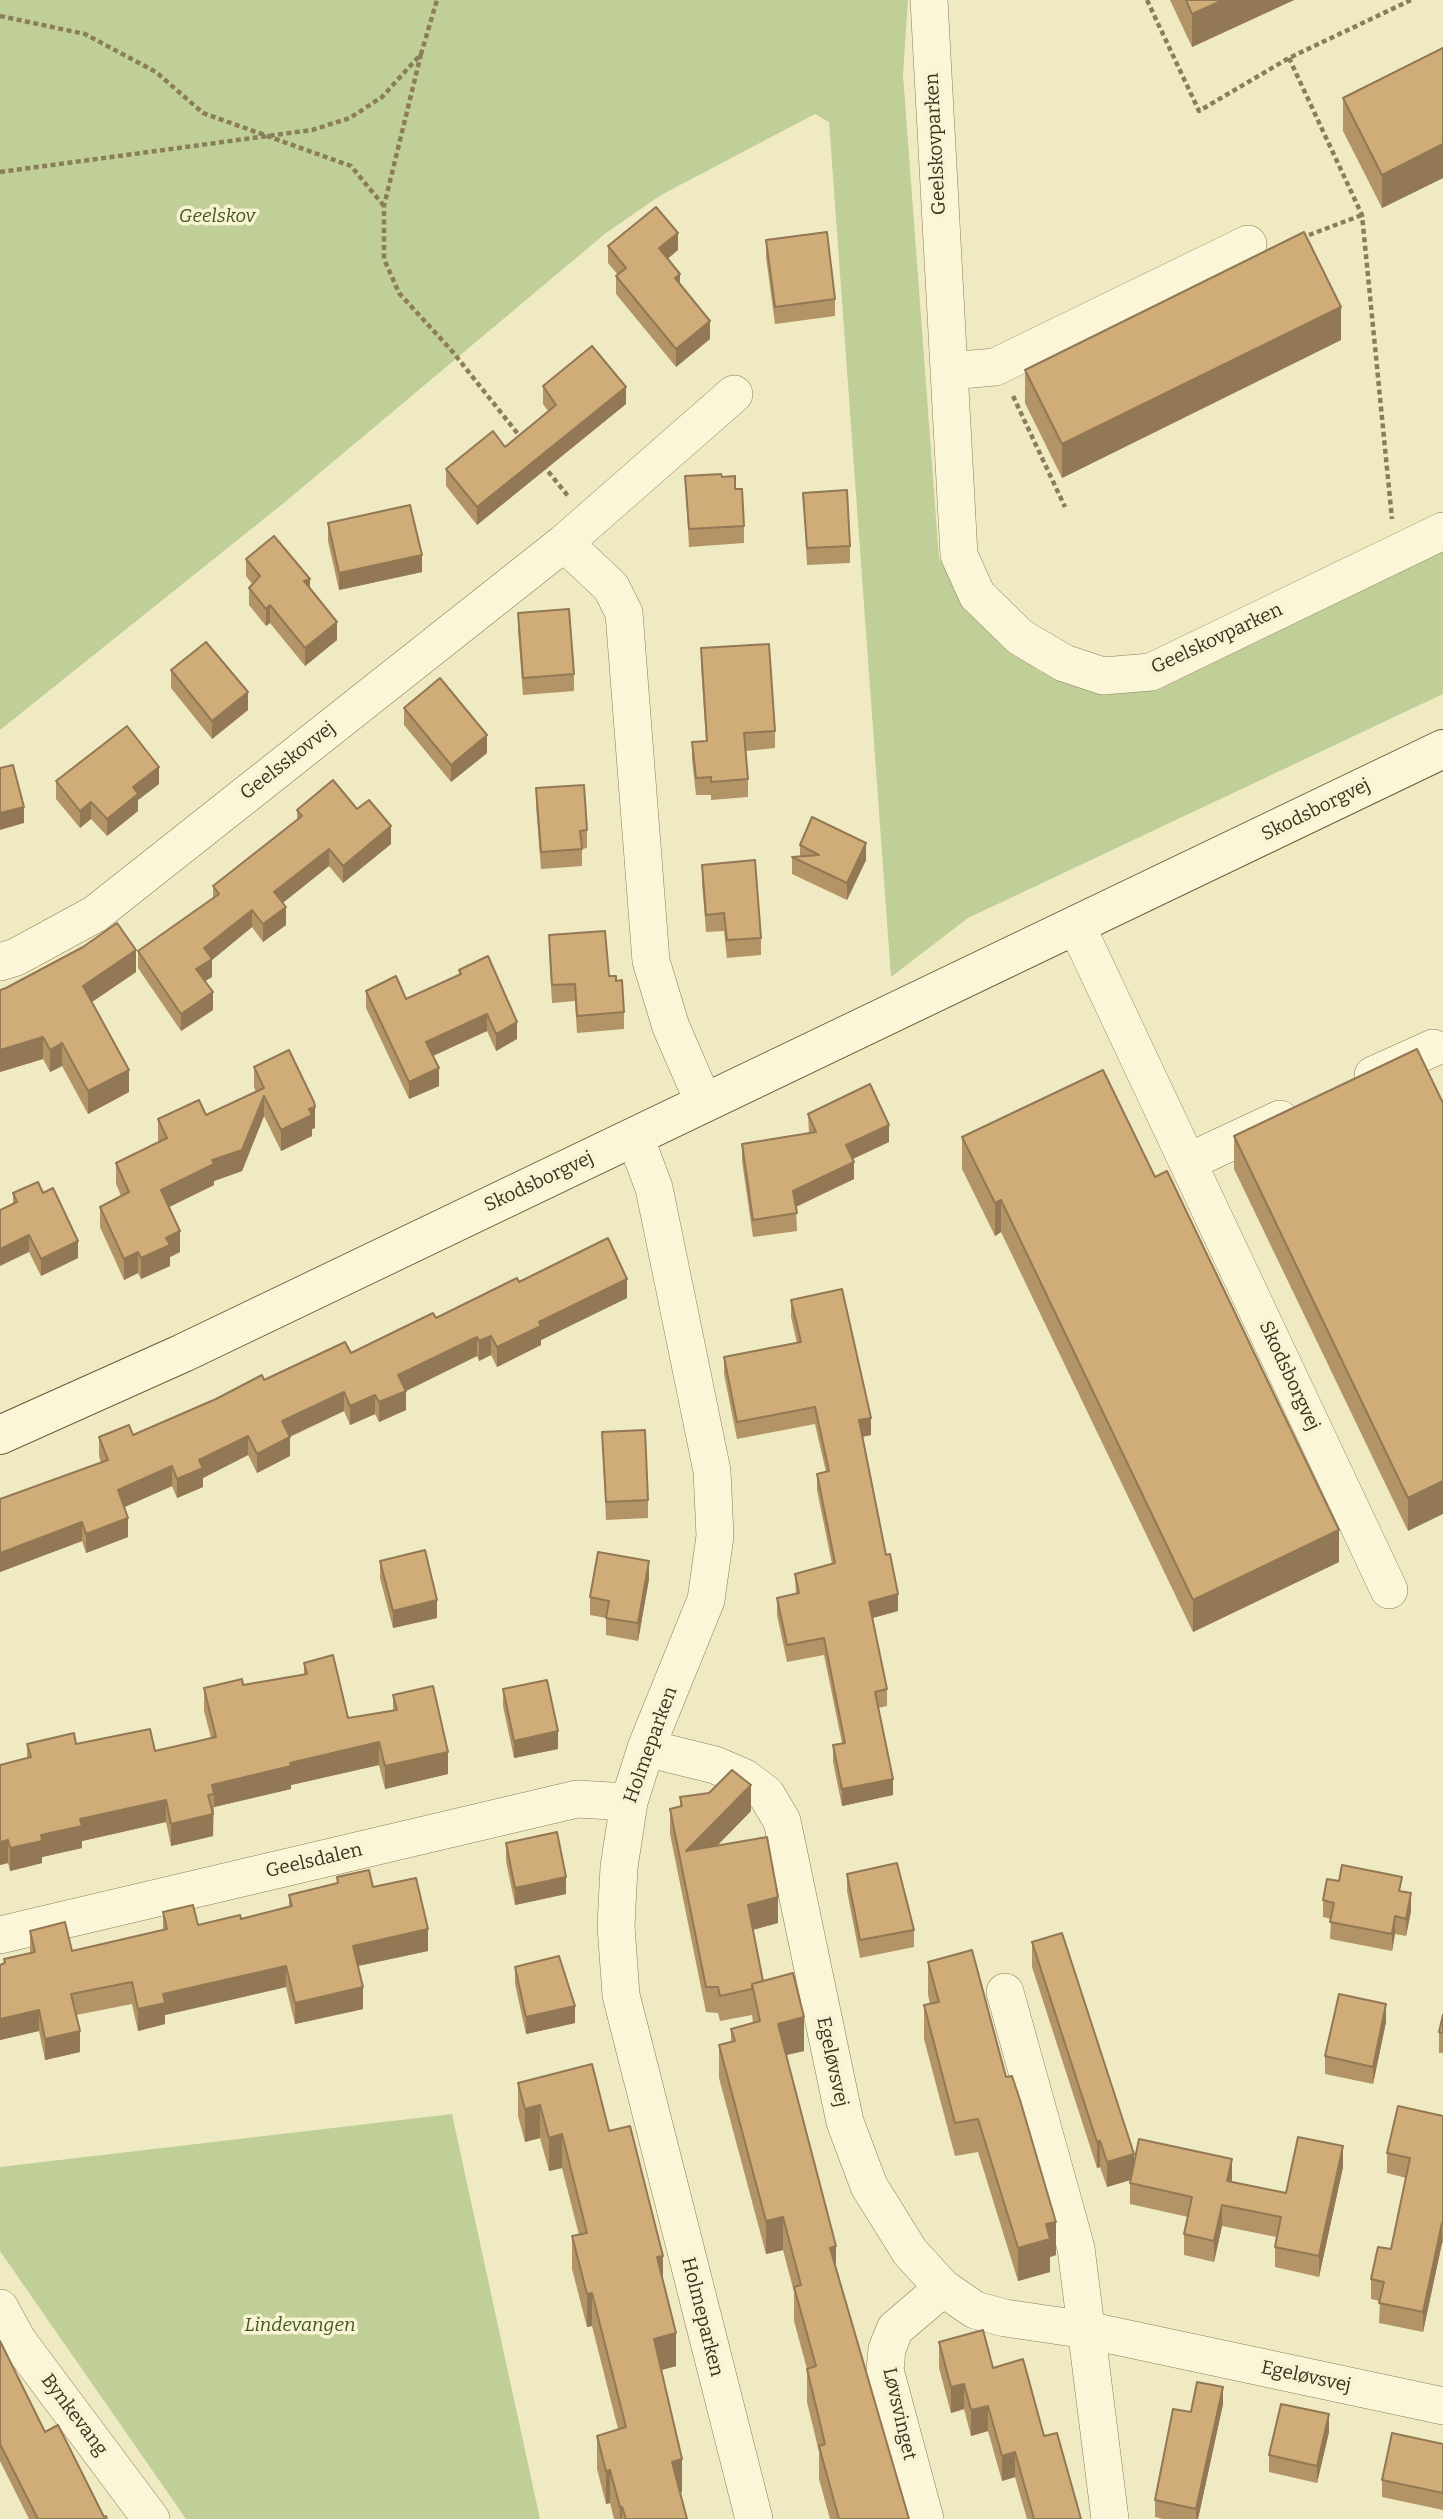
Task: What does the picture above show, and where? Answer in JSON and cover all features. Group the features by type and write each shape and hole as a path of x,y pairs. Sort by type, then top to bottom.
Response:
{"street":[{"name":"Geelskovparken","path":"929,0 959,555 977,595 1020,637 1064,663 1103,676 1151,672 1443,531"},
{"path":"949,371 995,367 1248,244"},
{"name":"Geelsskovvej","path":"0,962 16,957 95,914 576,532 734,394"},
{"path":"576,532 624,613 651,961 671,1027 704,1103"},
{"name":"Skodsborgvej","path":"0,1435 194,1348 1443,749"},
{"name":"Skodsborgvej","path":"1076,925 1389,1590"},
{"path":"1347,1087 1433,1048"},
{"path":"1188,1161 1311,1105"},
{"name":"Holmeparken","path":"635,1137 654,1188 712,1472 715,1536 706,1600 646,1748 629,1802 619,1867 616,1926 621,1995 754,2519"},
{"name":"Egeløvsvej","path":"646,1748 715,1765 745,1778 766,1794 782,1821 845,2122 869,2186 911,2252 943,2288 975,2310 1087,2330 1443,2406"},
{"name":"Geelsdalen","path":"0,1935 577,1799 629,1802"},
{"path":"1005,1993 1076,2248 1110,2519"},
{"name":"Løvsvinget","path":"925,2519 885,2370 887,2349 895,2329 943,2288"},
{"name":"Bynkevang","path":"0,2308 18,2341 151,2519"}],"path":[{"path":"1147,0 1199,111 1289,58 1411,0"},
{"path":"436,1 384,206 384,259 399,293 452,351 529,447"},
{"path":"0,16 85,34 156,72 204,113 273,135 351,166 384,206"},
{"path":"0,172 312,130 350,118 382,97 421,54"},
{"path":"1289,58 1362,215 1395,555"},
{"path":"537,458 576,532"}],"green space":[{"name":"Geelskov","path":"0,0 908,0 903,75 939,558 966,609 1039,671 1097,691 1443,546 1443,694 968,918 891,977 829,122 815,114 661,195 606,233 285,502 0,730"},
{"name":"Lindevangen","path":"452,2114 540,2519 186,2519 0,2251 0,2167"}],"building":[{"path":"1186,0 1223,0 1192,14"},
{"path":"1443,48 1443,144 1382,175 1343,98"},
{"path":"656,207 678,233 659,248 680,274 675,278 710,321 676,349 616,276 626,268 608,246"},
{"path":"827,232 835,299 775,307 766,240"},
{"path":"1304,232 1341,307 1062,444 1025,370"},
{"path":"592,346 626,387 477,507 446,469 493,431 505,447 556,405 543,386"},
{"path":"721,474 722,477 735,476 735,489 742,489 744,526 689,529 685,476"},
{"path":"847,490 850,546 807,548 803,493"},
{"path":"410,505 422,555 339,573 328,523"},
{"path":"274,536 310,579 304,581 337,622 305,648 270,605 266,609 249,588 260,576 246,559"},
{"path":"569,609 574,674 523,678 518,613"},
{"path":"206,642 248,692 212,721 171,670"},
{"path":"769,644 775,731 744,733 748,779 711,782 711,777 696,778 692,742 707,741 701,648"},
{"path":"440,678 487,735 451,765 404,708"},
{"path":"127,726 159,767 133,787 138,794 107,819 91,802 80,811 56,781"},
{"path":"13,765 24,807 0,813 0,768"},
{"path":"333,780 357,809 369,800 391,826 343,866 329,849 274,892 286,907 263,924 252,910 204,948 212,959 196,969 213,992 181,1014 138,951 219,894 213,886 302,816 297,810"},
{"path":"584,785 587,830 580,831 582,849 541,852 536,788"},
{"path":"812,817 866,843 847,883 792,857 819,855 800,845"},
{"path":"755,860 761,938 727,940 724,913 706,915 702,865"},
{"path":"117,923 136,950 83,986 129,1070 88,1091 62,1043 50,1050 43,1037 0,1050 0,990 83,947"},
{"path":"605,931 609,976 616,976 616,981 622,980 624,1012 577,1016 575,984 552,985 549,935"},
{"path":"488,956 517,1022 496,1034 487,1014 426,1042 439,1068 409,1082 366,991 396,976 406,999 461,974 459,970"},
{"path":"1417,1049 1443,1103 1443,1481 1408,1498 1234,1136"},
{"path":"289,1050 314,1102 315,1107 309,1109 312,1115 281,1130 264,1096 242,1150 212,1160 214,1164 161,1190 180,1231 166,1238 170,1245 141,1258 138,1252 124,1259 100,1207 129,1192 116,1163 167,1138 158,1119 199,1100 206,1115 264,1088 254,1067"},
{"path":"1103,1070 1155,1177 1167,1171 1339,1530 1193,1600 1001,1200 995,1203 962,1137"},
{"path":"870,1084 889,1125 846,1145 854,1162 793,1191 797,1213 753,1220 742,1144 816,1132 808,1114"},
{"path":"38,1182 43,1193 53,1188 78,1241 41,1259 29,1235 0,1249 0,1210 17,1202 13,1193"},
{"path":"608,1238 627,1279 539,1322 541,1326 497,1347 491,1336 479,1341 477,1337 398,1375 406,1391 379,1402 375,1395 350,1406 344,1392 282,1421 290,1437 257,1454 248,1436 199,1460 203,1468 177,1479 172,1466 118,1490 128,1518 86,1534 82,1522 0,1553 0,1499 108,1460 99,1437 129,1425 133,1435 216,1399 262,1375 264,1380 345,1342 351,1353 433,1313 436,1318 517,1278 519,1282"},
{"path":"842,1289 871,1418 859,1420 886,1555 890,1554 898,1594 869,1602 887,1689 875,1692 893,1779 842,1789 833,1745 845,1743 824,1638 787,1645 777,1598 799,1593 795,1574 835,1563 817,1474 829,1471 815,1407 737,1422 724,1357 801,1342 791,1300"},
{"path":"645,1430 648,1500 606,1502 602,1432"},
{"path":"425,1550 437,1600 393,1611 380,1561"},
{"path":"598,1552 649,1561 638,1623 606,1618 609,1601 590,1597"},
{"path":"333,1655 348,1718 397,1710 393,1695 433,1686 448,1752 385,1766 379,1742 212,1785 214,1794 208,1795 213,1814 171,1824 166,1800 80,1819 82,1826 41,1835 42,1841 10,1848 8,1840 0,1842 0,1765 31,1757 27,1744 74,1733 76,1744 150,1729 155,1751 216,1737 204,1688 242,1679 243,1685 307,1674 304,1663"},
{"path":"547,1680 558,1731 514,1741 503,1689"},
{"path":"732,1770 751,1785 686,1851 767,1837 778,1897 748,1905 763,1981 752,1984 752,1989 720,1996 718,1987 706,1987 670,1809 682,1806 680,1797 709,1793"},
{"path":"557,1832 566,1877 515,1888 506,1843"},
{"path":"897,1863 914,1930 860,1940 847,1874"},
{"path":"1342,1865 1402,1877 1399,1891 1411,1893 1406,1919 1395,1916 1392,1934 1330,1922 1334,1903 1323,1900 1327,1879 1339,1881"},
{"path":"369,1870 373,1887 416,1878 428,1929 353,1946 363,1987 295,2003 286,1966 163,1994 165,2003 138,2009 132,1982 71,1994 80,2031 45,2039 39,2010 0,2019 0,1965 5,1963 4,1959 35,1952 30,1931 65,1922 72,1951 167,1929 163,1912 193,1905 198,1925 240,1915 241,1919 292,1906 289,1895 338,1883 337,1877"},
{"path":"1062,1933 1134,2154 1107,2162 1100,2141 1097,2142 1032,1942"},
{"path":"972,1950 1006,2077 1012,2076 1056,2222 1046,2224 1050,2239 1018,2248 978,2119 955,2123 924,2005 939,2002 928,1962"},
{"path":"559,1956 575,2006 526,2017 515,1967"},
{"path":"793,1973 804,2017 778,2024 836,2246 830,2248 909,2519 839,2519 819,2446 825,2444 807,2369 816,2366 794,2287 801,2285 783,2217 766,2221 719,2045 735,2041 731,2029 760,2021 752,1984"},
{"path":"1339,1994 1386,2004 1373,2067 1325,2056"},
{"path":"1443,2015 1443,2033 1439,2032"},
{"path":"592,2064 609,2131 630,2126 663,2256 657,2257 676,2333 654,2339 682,2459 672,2462 687,2519 626,2519 610,2470 606,2471 597,2436 626,2427 592,2293 587,2294 572,2236 587,2233 562,2134 549,2138 540,2105 525,2109 518,2083"},
{"path":"1398,2106 1443,2116 1443,2223 1423,2312 1379,2303 1384,2282 1371,2279 1378,2247 1391,2249 1410,2158 1387,2153"},
{"path":"1298,2137 1343,2146 1319,2256 1275,2247 1281,2217 1222,2205 1214,2241 1184,2234 1192,2197 1130,2183 1139,2139 1232,2159 1227,2181 1286,2193"},
{"path":"983,2330 993,2368 1023,2359 1044,2436 1057,2433 1081,2519 1034,2519 1015,2452 1002,2456 988,2406 971,2410 964,2384 951,2387 939,2342"},
{"path":"0,2341 45,2432 58,2425 107,2519 38,2519 0,2444"},
{"path":"1197,2382 1223,2387 1196,2509 1155,2500 1173,2409 1191,2412"},
{"path":"1281,2404 1329,2414 1317,2466 1269,2455"},
{"path":"1392,2433 1443,2444 1443,2493 1382,2480"}]}
